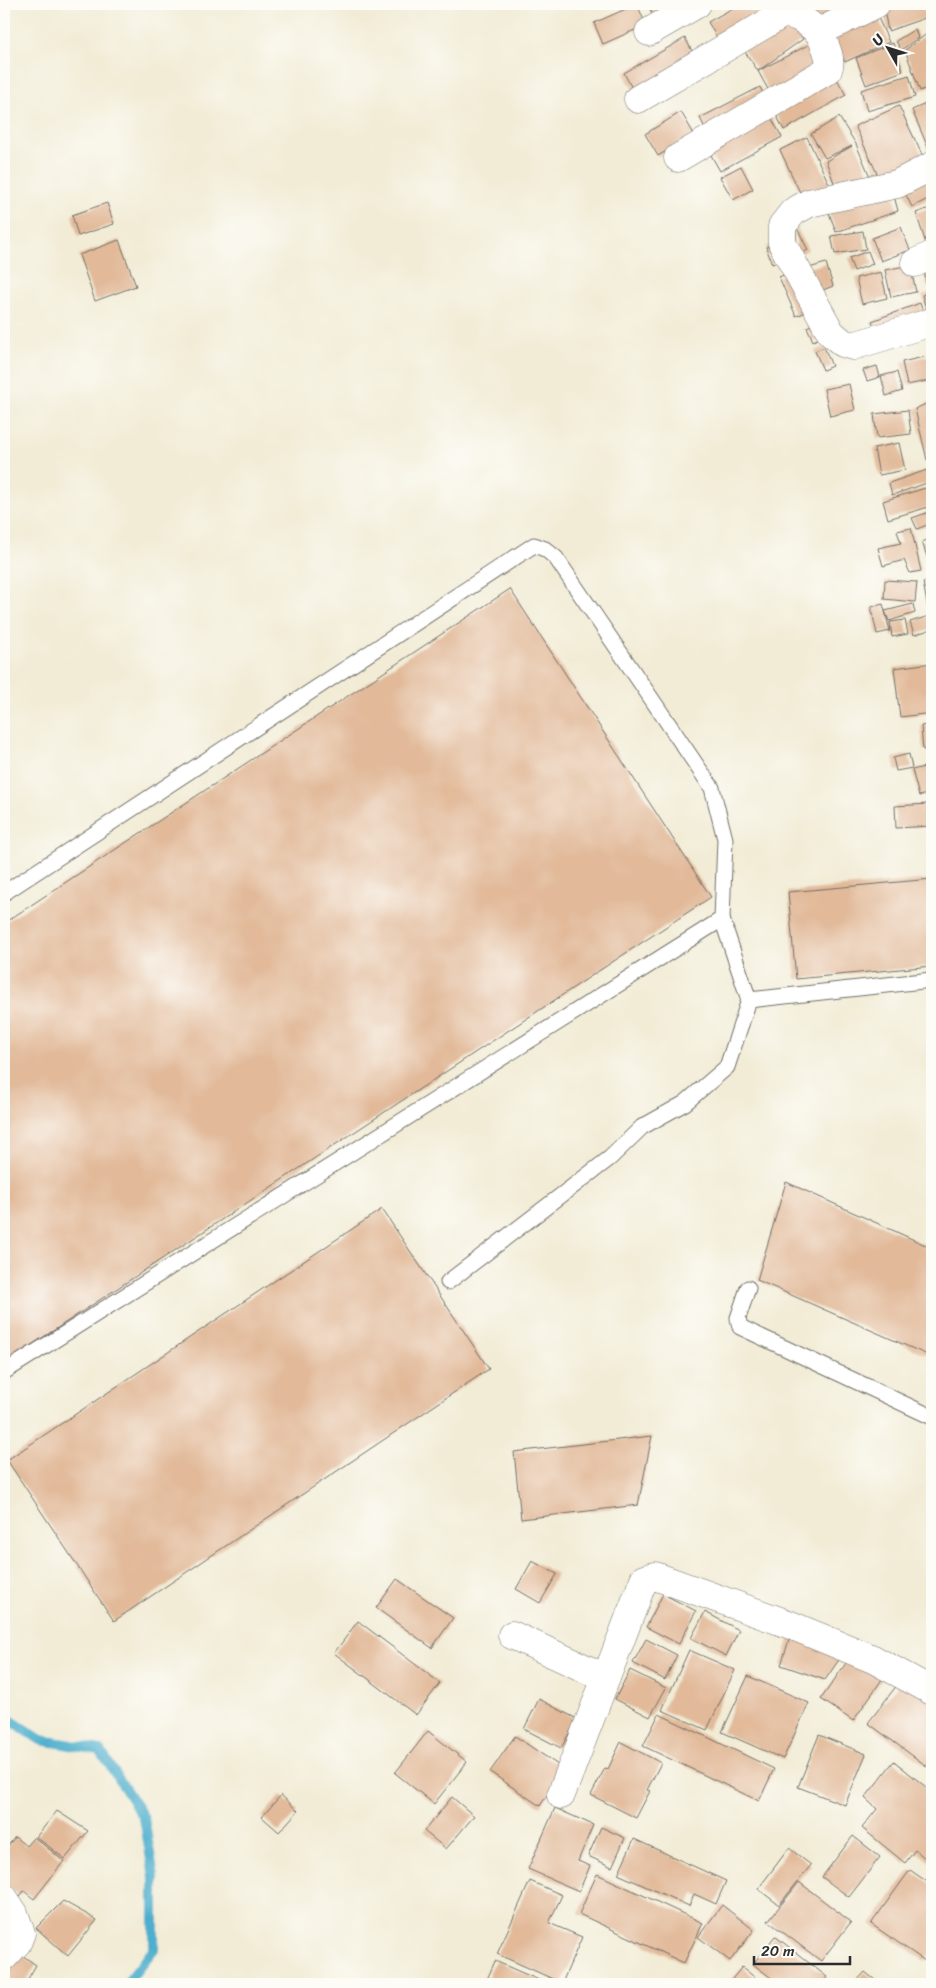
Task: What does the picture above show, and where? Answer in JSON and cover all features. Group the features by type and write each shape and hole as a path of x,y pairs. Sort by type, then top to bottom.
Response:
{"street":[{"path":"649,32 697,4"},
{"path":"819,32 876,4"},
{"path":"638,99 781,15 787,9 819,32 830,58 828,70 678,158"},
{"path":"932,166 897,184 809,203 793,212 782,226 782,243 831,333 844,343 853,346 932,322"},
{"path":"561,1795 644,1580 655,1576 788,1624 873,1659 932,1692"},
{"path":"512,1635 606,1678"},
{"path":"4,1898 14,1912 21,1933 17,1942 4,1957"}],"lane":[{"path":"4,893 534,545 546,549 556,558 712,788 719,809 725,839 722,919 749,1000 727,1067 685,1102 642,1127 610,1158 448,1282"},
{"path":"4,1372 722,919"},
{"path":"749,1000 932,980"},
{"path":"748,1288 738,1318 740,1326 932,1417"}],"building":[{"path":"637,4 646,25 603,44 594,23"},
{"path":"647,4 679,4 654,17"},
{"path":"740,4 779,4 721,45 708,22"},
{"path":"802,4 869,4 819,26"},
{"path":"883,4 922,4 928,17 888,31"},
{"path":"874,9 889,42 845,62 829,29"},
{"path":"787,17 803,39 758,71 743,49"},
{"path":"915,29 918,38 901,50 896,41"},
{"path":"932,30 932,85 920,91 905,50"},
{"path":"685,38 698,62 636,96 624,73"},
{"path":"893,43 903,71 866,85 856,58"},
{"path":"810,44 822,68 771,95 758,71"},
{"path":"833,72 846,95 784,130 772,107"},
{"path":"909,75 915,97 867,111 861,90"},
{"path":"760,87 768,104 708,134 700,118"},
{"path":"932,101 932,157 912,110"},
{"path":"899,106 925,161 881,182 855,126"},
{"path":"681,112 694,134 658,156 645,134"},
{"path":"769,114 782,137 720,171 707,148"},
{"path":"839,117 856,144 871,179 837,191 826,161 852,146 825,158 811,134"},
{"path":"807,137 831,188 804,201 780,150"},
{"path":"741,166 753,189 733,200 720,177"},
{"path":"932,179 932,197 912,207 903,189"},
{"path":"893,192 898,211 836,232 829,213"},
{"path":"107,203 114,224 78,236 72,215"},
{"path":"932,207 932,248 928,250 916,213"},
{"path":"796,226 808,250 796,256"},
{"path":"901,227 910,250 881,261 872,238"},
{"path":"863,231 866,249 835,254 831,236"},
{"path":"119,240 136,286 95,301 79,255"},
{"path":"779,242 785,259 772,264 766,247"},
{"path":"868,251 873,264 854,271 849,258"},
{"path":"932,258 932,286 927,287 922,260"},
{"path":"826,263 833,286 818,292 809,268"},
{"path":"910,265 916,292 891,297 885,270"},
{"path":"790,272 807,312 796,316 779,277"},
{"path":"881,272 887,298 862,304 856,278"},
{"path":"932,292 932,314 928,315 922,295"},
{"path":"920,303 926,321 878,338 872,321"},
{"path":"816,323 822,337 813,341 807,327"},
{"path":"824,347 832,366 823,370 815,351"},
{"path":"932,355 932,380 907,385 902,362"},
{"path":"877,366 880,377 867,381 863,370"},
{"path":"897,372 902,391 886,396 881,376"},
{"path":"849,384 855,410 830,416 824,389"},
{"path":"932,401 932,459 927,460 915,409"},
{"path":"908,410 911,434 877,438 874,414"},
{"path":"899,443 905,470 879,475 874,448"},
{"path":"927,470 930,482 892,495 889,483"},
{"path":"932,486 932,506 888,519 883,501"},
{"path":"932,511 932,523 917,529 912,518"},
{"path":"911,528 921,571 910,573 904,560 883,566 878,548 901,543 897,531"},
{"path":"932,538 932,571 922,542"},
{"path":"885,580 917,582 915,602 884,599"},
{"path":"932,580 932,608 928,609 923,582"},
{"path":"510,589 711,897 4,1363 4,923"},
{"path":"883,604 890,631 877,634 871,607"},
{"path":"913,604 915,613 889,621 885,611"},
{"path":"932,615 932,629 914,635 910,622"},
{"path":"905,620 908,634 892,637 890,622"},
{"path":"932,663 932,713 900,717 894,668"},
{"path":"932,724 932,749 923,750 921,726"},
{"path":"909,754 912,768 896,771 893,758"},
{"path":"932,765 932,793 919,796 912,770"},
{"path":"928,804 928,807 932,806 932,826 896,828 895,806"},
{"path":"932,879 932,966 796,979 788,892"},
{"path":"786,1182 932,1248 932,1357 757,1280"},
{"path":"382,1209 489,1369 114,1621 7,1460"},
{"path":"652,1436 638,1505 521,1519 514,1452"},
{"path":"532,1561 557,1574 540,1603 516,1589"},
{"path":"397,1579 453,1618 432,1648 376,1608"},
{"path":"663,1594 696,1611 679,1644 646,1627"},
{"path":"705,1612 739,1630 726,1656 691,1638"},
{"path":"358,1621 440,1683 416,1715 334,1653"},
{"path":"791,1634 845,1651 825,1680 781,1665"},
{"path":"646,1639 677,1655 665,1680 633,1663"},
{"path":"689,1650 735,1670 707,1730 662,1710"},
{"path":"853,1653 885,1675 853,1721 821,1699"},
{"path":"630,1670 666,1688 650,1717 615,1699"},
{"path":"748,1676 809,1703 783,1759 722,1732"},
{"path":"904,1676 932,1697 932,1770 868,1723"},
{"path":"539,1699 577,1719 561,1748 524,1729"},
{"path":"659,1714 774,1769 759,1801 643,1746"},
{"path":"428,1731 467,1762 434,1804 395,1773"},
{"path":"819,1735 866,1754 845,1805 798,1787"},
{"path":"515,1736 564,1769 540,1806 490,1772"},
{"path":"621,1742 661,1763 647,1790 650,1791 636,1818 591,1795 605,1768 608,1769"},
{"path":"894,1761 932,1792 932,1860 930,1862 915,1850 905,1863 862,1828 877,1809 865,1798"},
{"path":"281,1795 298,1811 279,1832 262,1817"},
{"path":"452,1797 474,1816 446,1849 424,1831"},
{"path":"555,1808 593,1825 578,1861 590,1866 579,1891 528,1869"},
{"path":"57,1811 88,1831 65,1859 36,1837"},
{"path":"601,1827 625,1838 612,1867 588,1856"},
{"path":"853,1836 880,1857 849,1897 822,1877"},
{"path":"15,1837 26,1846 34,1837 64,1861 34,1899 24,1891 20,1896 4,1884 4,1851"},
{"path":"634,1839 726,1881 716,1904 694,1894 689,1906 618,1874"},
{"path":"789,1848 811,1865 779,1905 758,1889"},
{"path":"910,1870 932,1885 932,1951 925,1961 871,1924"},
{"path":"597,1874 703,1923 684,1963 579,1914"},
{"path":"530,1881 562,1895 549,1923 582,1937 562,1983 497,1954"},
{"path":"799,1882 851,1922 821,1961 768,1921"},
{"path":"63,1901 97,1920 68,1956 36,1928"},
{"path":"722,1905 754,1930 730,1961 698,1937"},
{"path":"775,1936 827,1977 821,1984 779,1984 753,1964"},
{"path":"19,1953 36,1965 25,1984 4,1984 4,1972"},
{"path":"495,1961 548,1984 485,1984"},
{"path":"742,1967 763,1984 728,1984"},
{"path":"865,1972 880,1984 854,1984"}],"waterway":[{"path":"4,1716 41,1740 100,1750 144,1818 154,1877 154,1949 126,1984"}]}
